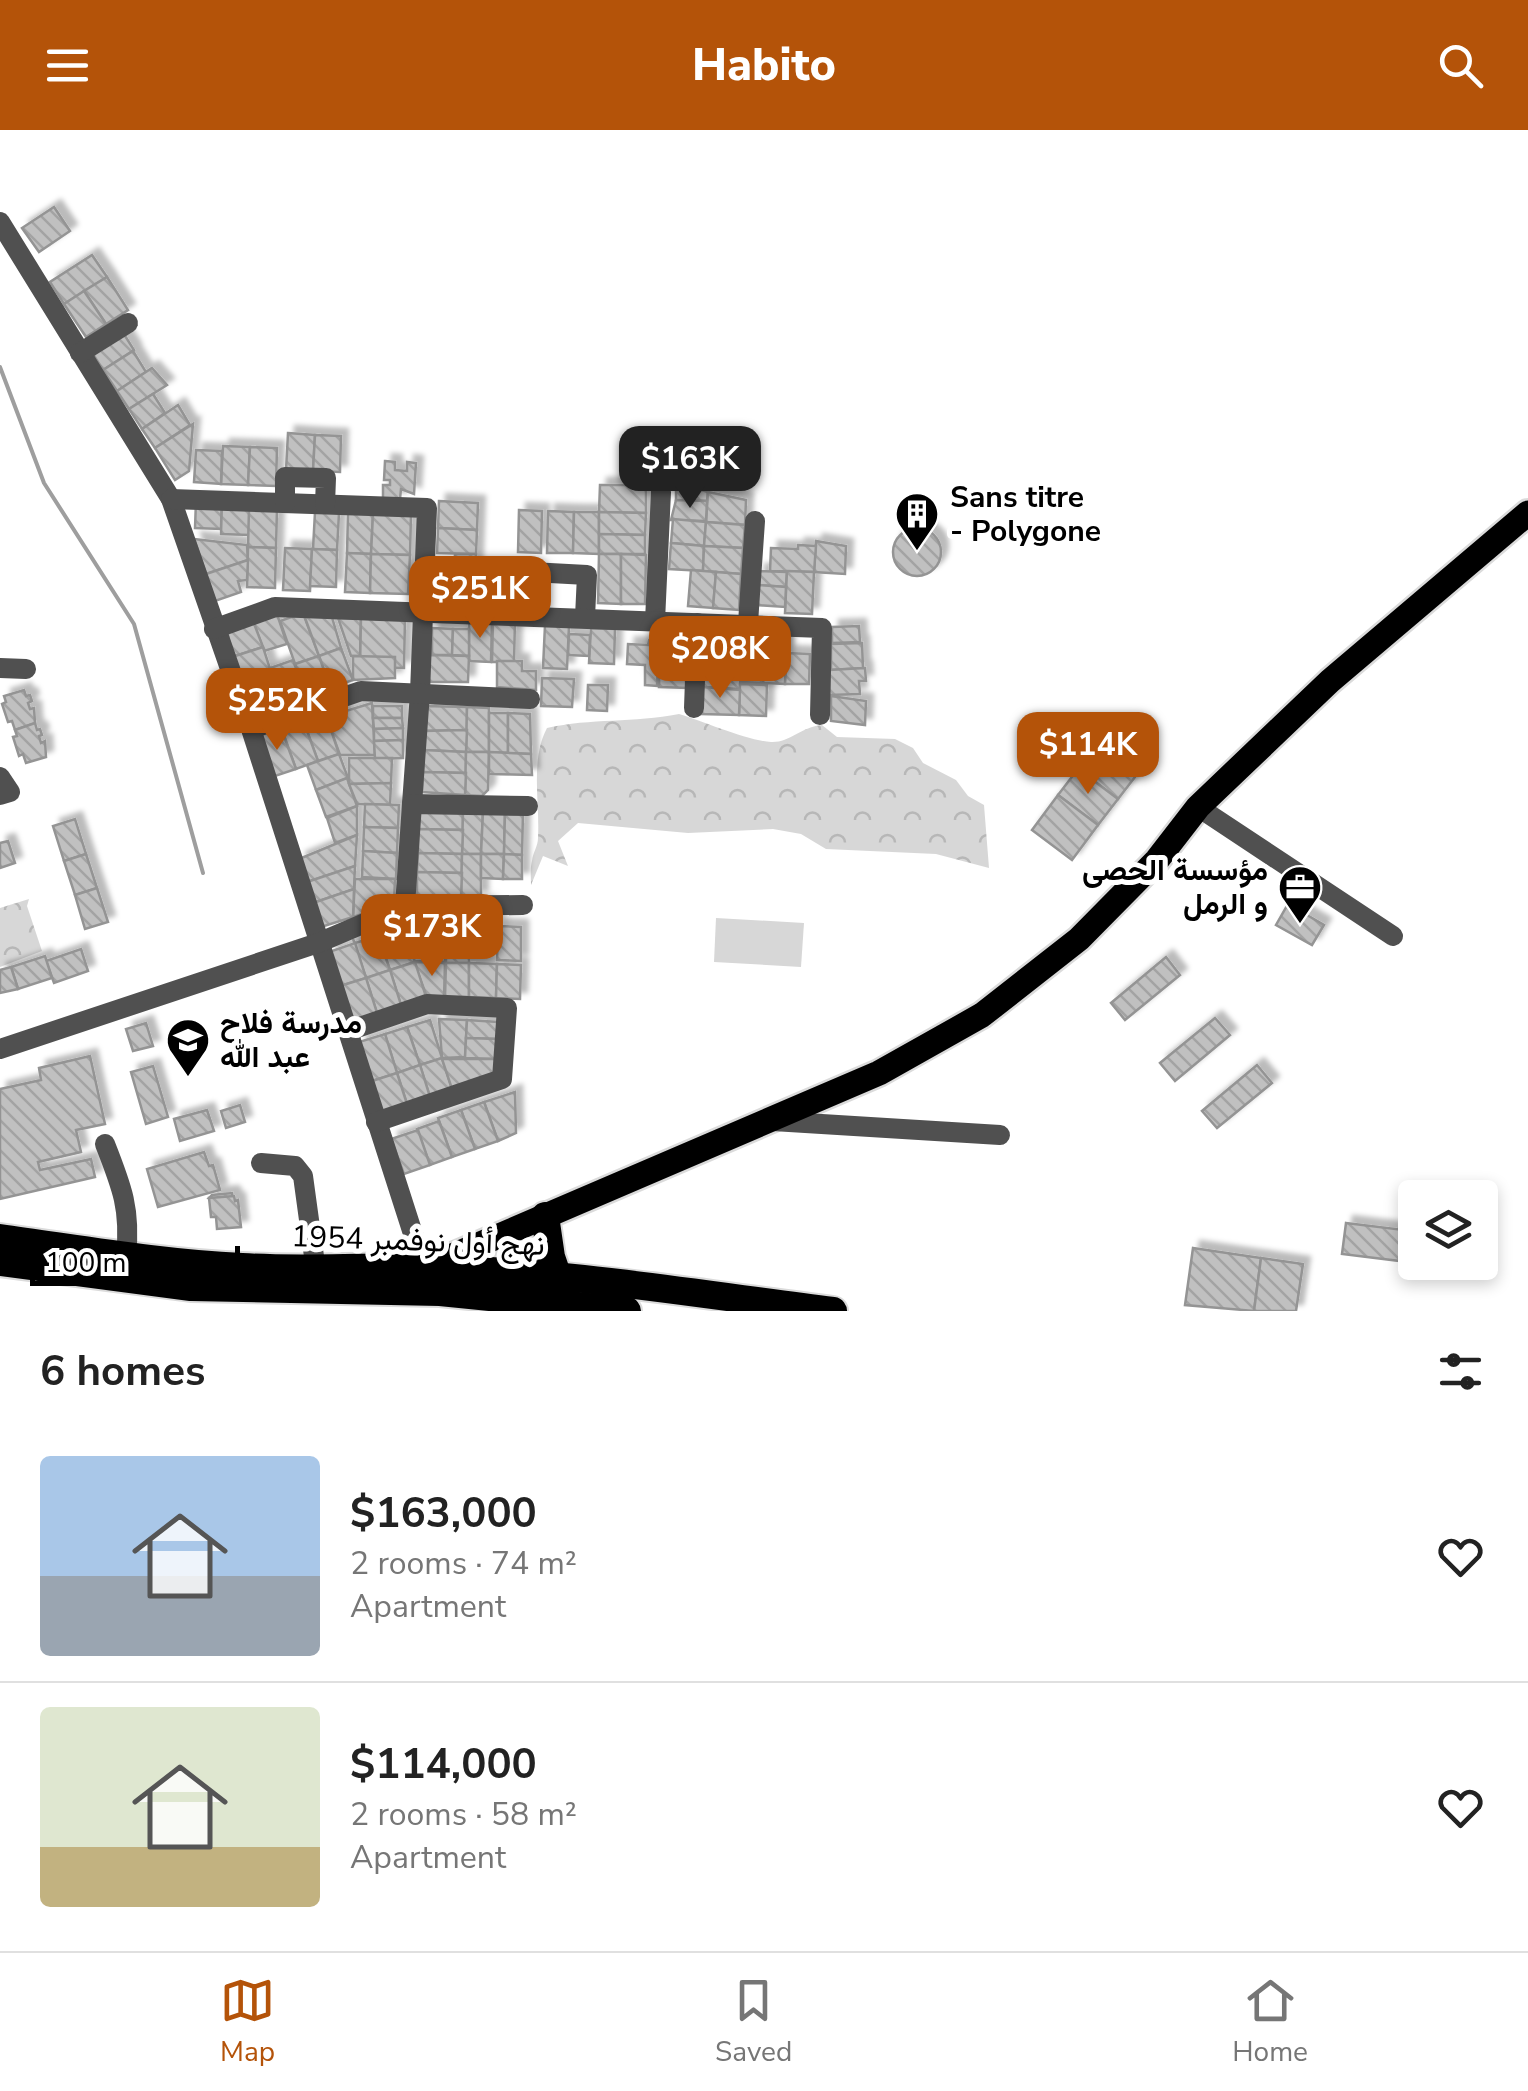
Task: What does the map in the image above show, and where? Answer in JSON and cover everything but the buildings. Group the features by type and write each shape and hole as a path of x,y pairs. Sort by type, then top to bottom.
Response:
{"highway":[{"path":"547,1226 556,1278 573,1305"},
{"path":"547,1226 566,1260 589,1281"},
{"name":"نهج أول نوفمبر 1954","path":"0,1238 194,1264 316,1270 424,1268 589,1281 833,1311"},
{"name":"نهج أول نوفمبر 1954","path":"0,1262 191,1287 486,1295 627,1311"}],"main road":[{"path":"394,1290 424,1268 547,1226 879,1073 995,1006 1079,939 1157,860 1198,807 1330,681 1518,532 1528,513"}],"street":[{"path":"0,222 171,499 251,729 424,1268"},
{"path":"80,353 128,322"},
{"path":"171,499 285,502 286,477 326,478 325,504 427,508 420,693 405,906"},
{"path":"655,621 661,492"},
{"path":"748,623 755,521"},
{"path":"492,613 494,570 587,575 585,617"},
{"path":"214,628 275,606 822,628 820,715"},
{"path":"694,708 697,623"},
{"path":"0,668 26,669"},
{"path":"251,729 361,691 530,698"},
{"path":"0,777 10,792 0,795"},
{"path":"412,804 528,806"},
{"path":"1198,807 1394,936"},
{"path":"0,1049 318,943 405,906 523,904"},
{"path":"348,1031 427,1004 507,1008 502,1078 376,1122"},
{"path":"770,1121 1000,1134"},
{"path":"105,1144 124,1192 130,1222 126,1256"},
{"path":"261,1163 295,1166 303,1176 316,1270"}],"green space":[{"path":"679,714 762,741 784,740 822,725 837,737 895,739 913,748 923,763 956,780 968,796 984,805 989,868 936,854 826,849 801,834 773,829 688,833 578,823 558,841 568,866 543,856 531,885 531,864 538,838 537,768 547,728"},
{"path":"29,899 27,906 42,951 0,967 0,908"},
{"path":"716,918 804,923 801,967 714,962"},
{"path":"533,1228 535,1257 492,1256 491,1246"}],"waterway":[{"path":"0,367 44,483 134,624 203,873"}],"place":[{"name":"Sans titre - Polygone","path":"917,552"},
{"name":"مؤسسة الحصى و الرمل","path":"1300,925"},
{"name":"مدرسة فلاح عبد الله","path":"188,1078"}]}
